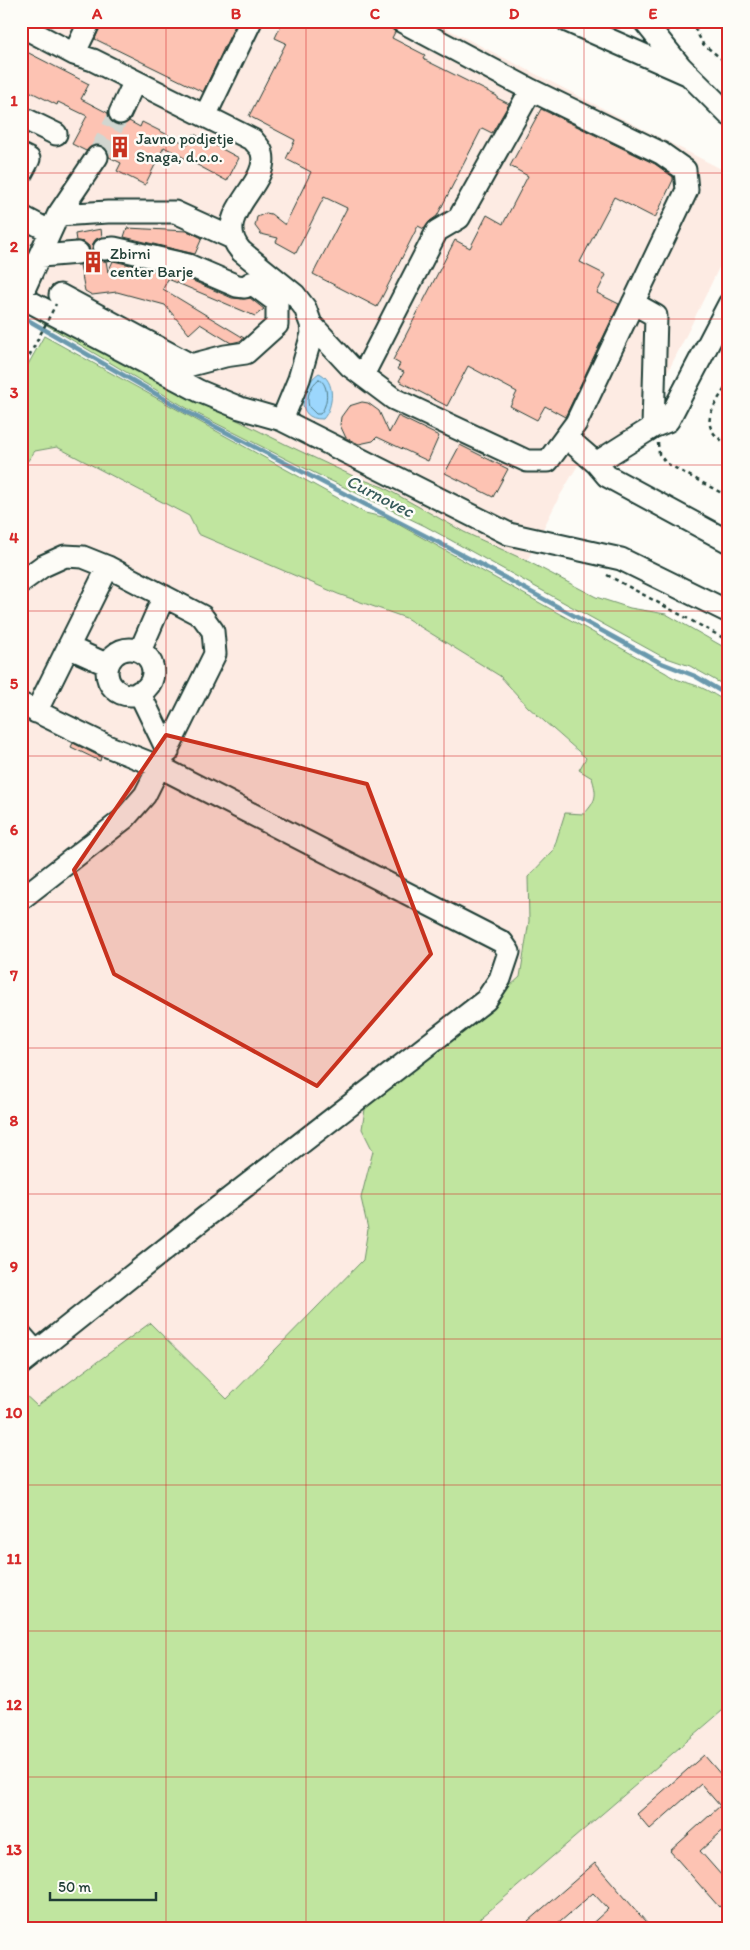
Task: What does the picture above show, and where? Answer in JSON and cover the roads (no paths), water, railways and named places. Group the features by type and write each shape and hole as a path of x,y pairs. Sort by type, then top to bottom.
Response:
{"lane":[{"path":"74,54 90,21"},
{"path":"205,116 250,21"},
{"path":"311,324 350,366 394,398 527,461 548,461 576,423 687,190 685,170 661,153 531,90 401,21"},
{"path":"568,21 687,74"},
{"path":"644,21 687,74 729,115"},
{"path":"21,26 74,54 93,60 253,140 262,151 263,163 233,219 231,232 232,238 241,251 295,295 305,308 311,324 312,334 299,379 282,420"},
{"path":"120,113 136,81"},
{"path":"363,375 437,231 459,218 531,90"},
{"path":"21,117 56,134"},
{"path":"21,155 29,159 21,174"},
{"path":"97,157 54,223 21,296 199,390 240,408 282,420 509,534 621,559 729,612"},
{"path":"21,216 54,223 108,212 175,212 232,238"},
{"path":"58,300 191,365 225,356 246,353 277,325 277,302 252,283 246,287 237,286 188,265 114,248 104,249"},
{"path":"36,265 78,253"},
{"path":"633,303 656,316 657,426"},
{"path":"596,463 657,426 668,422 729,304"},
{"path":"566,437 596,463 607,476 729,542"},
{"path":"21,582 43,566 65,556 84,557 108,567 202,616 213,632 215,654 146,796 125,818 21,898"},
{"path":"21,1335 29,1358 203,1219 486,1000 500,979 509,952 502,942 164,760 107,746 29,708 68,647 108,567"},
{"path":"140,652 164,596"},
{"path":"68,647 108,665"},
{"path":"134,649 150,662 152,668 150,683 139,692 125,694 112,686 109,680 108,665 111,659 121,651 134,649"},
{"path":"139,692 164,760"}],"water":[{"path":"319,373 325,376 331,387 332,394 327,414 323,419 313,418 307,414 303,401 308,385"}],"waterway":[{"name":"Curnovec","path":"21,316 189,413 476,562 659,662 695,676 729,696"}],"tunnel":[{"path":"97,157 120,113"}],"place":[{"name":"Javno podjetje Snaga, d.o.o.","path":"120,147"},
{"name":"Zbirni center Barje","path":"93,262"}]}
